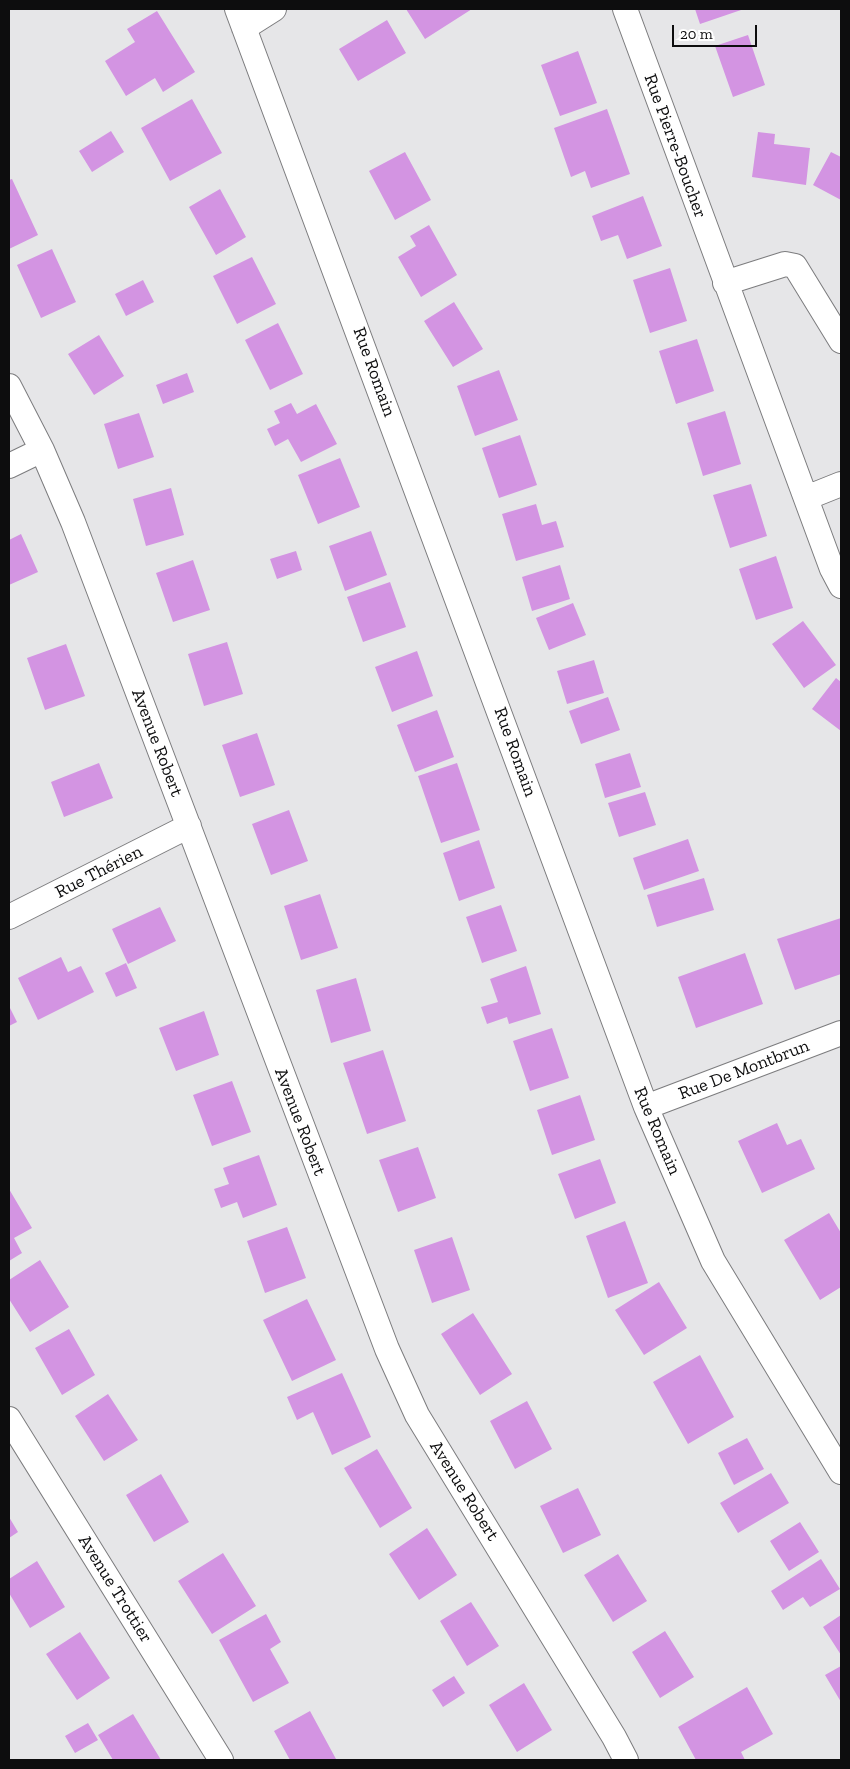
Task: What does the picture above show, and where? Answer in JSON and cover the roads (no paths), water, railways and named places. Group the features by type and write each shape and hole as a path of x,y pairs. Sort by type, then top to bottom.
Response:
{"street":[{"path":"241,18 274,9"},
{"name":"Rue Pierre-Boucher","path":"625,9 725,283 832,568 841,586"},
{"name":"Rue Romain","path":"241,18 646,1106 713,1261 841,1472"},
{"path":"725,283 785,264 795,266 841,341"},
{"name":"Avenue Robert","path":"9,386 42,450 76,531 386,1349 417,1416 614,1737 626,1760"},
{"path":"9,466 42,450"},
{"path":"806,498 841,484"},
{"name":"Rue Thérien","path":"9,917 189,826"},
{"name":"Rue De Montbrun","path":"646,1106 841,1033"},
{"name":"Avenue Trottier","path":"9,1419 221,1760"}]}
